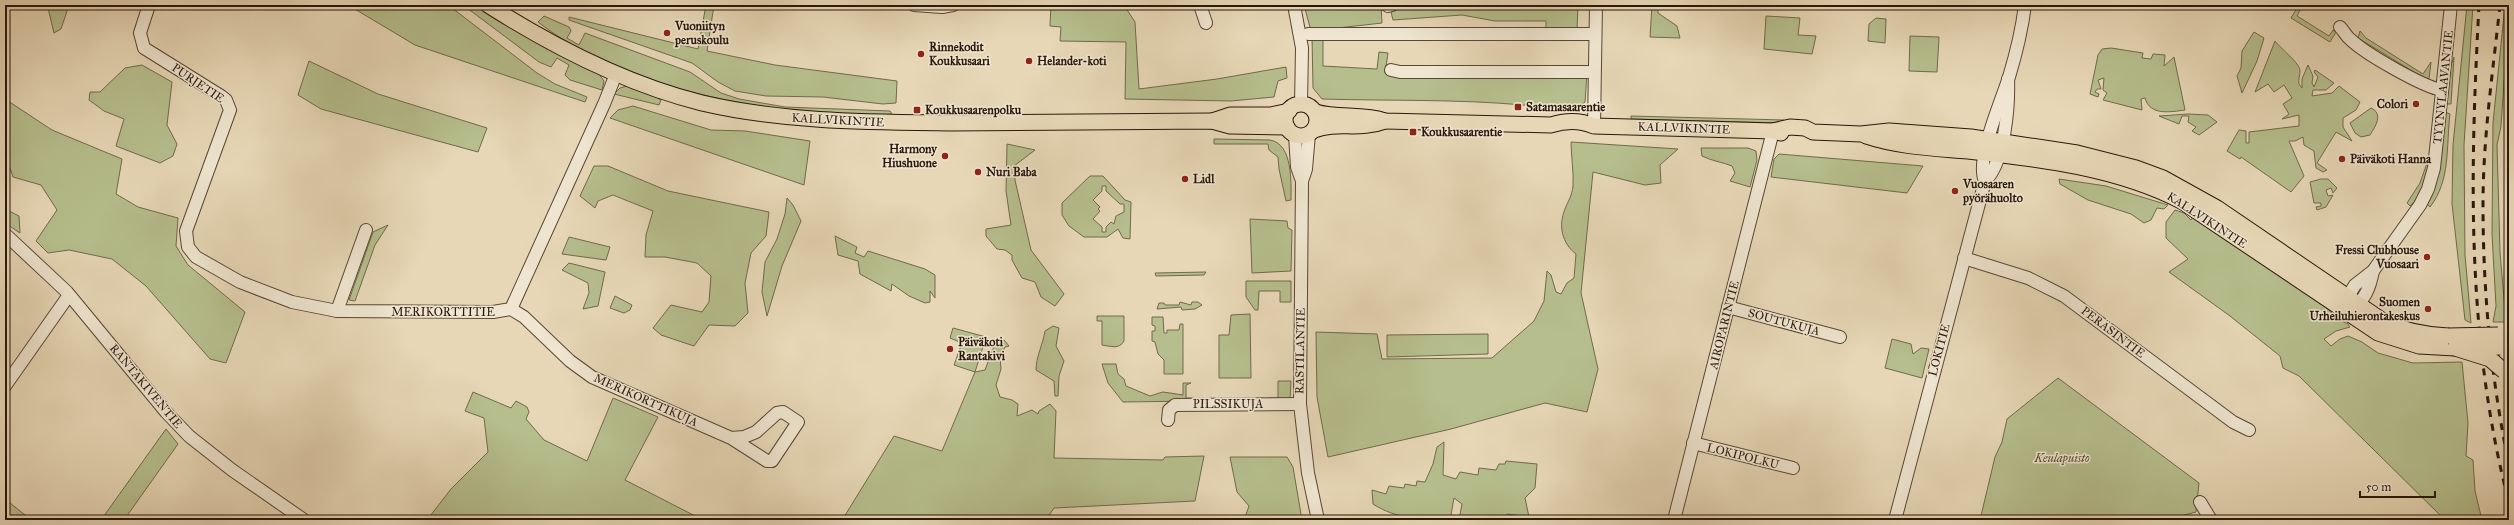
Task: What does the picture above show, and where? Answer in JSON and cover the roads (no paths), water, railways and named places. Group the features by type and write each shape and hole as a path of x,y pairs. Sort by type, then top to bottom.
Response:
{"main road":[{"name":"KALLVIKINTIE","path":"488,5 552,43 616,74 701,103 768,115 821,121 980,123 1212,121 1230,126 1301,131 1330,126 1370,127 1385,121"},
{"path":"1309,106 1315,112 1317,121 1301,131 1286,119 1295,108 1309,106"},
{"name":"KALLVIKINTIE","path":"1212,121 1230,114 1271,115 1295,108"},
{"name":"KALLVIKINTIE","path":"1315,112 1331,115 1370,116 1385,121 1551,125 1562,121 1584,122 1594,126 1773,131 1790,127 1805,128 1813,132 1861,134 1888,144 1994,147 2096,157 2163,178 2217,208 2352,301 2395,327 2431,335 2449,344"},
{"name":"KALLVIKINTIE","path":"1994,147 2109,174 2162,191 2183,202 2344,312 2386,337 2419,346 2505,341"},
{"path":"2505,341 2507,374"},
{"path":"2449,344 2490,358 2507,374"}],"street":[{"name":"PURJETIE","path":"149,5 140,33 144,48 221,96 226,100 230,110 186,231 186,241"},
{"path":"914,5 942,7 953,5"},
{"path":"1200,5 1206,23"},
{"path":"1294,5 1302,48 1295,108"},
{"path":"1594,126 1596,5"},
{"name":"LOKITIE","path":"1894,520 1985,181 1982,175 1994,147 2001,95 2008,79 2025,5"},
{"name":"TYYNYLAAVANTIE","path":"2352,301 2370,286 2373,271 2420,205 2428,188 2434,168 2451,5"},
{"path":"2340,27 2350,39 2378,57 2425,86 2442,90"},
{"path":"1308,34 1589,34"},
{"path":"1392,70 1400,72 1588,72"},
{"name":"MERIKORTTITIE","path":"186,241 196,258 245,285 292,302 337,311 493,312 511,309 604,104 616,74"},
{"name":"RASTILANTIE","path":"1301,131 1298,167 1302,181 1300,404 1308,473 1318,520"},
{"name":"AIROPARINTIE","path":"1674,520 1773,131"},
{"path":"337,311 366,230"},
{"name":"RANTAKIVENTIE","path":"5,234 43,267 69,295 189,436 232,470 304,520"},
{"name":"PERÄSINTIE","path":"1964,258 2028,278 2064,296 2233,422 2250,430"},
{"path":"5,386 69,295"},
{"path":"2344,312 2352,301"},
{"name":"SOUTUKUJA","path":"1728,307 1840,337"},
{"name":"MERIKORTTIKUJA","path":"511,309 524,317 570,361 592,377 731,438 770,462 798,422 783,412 777,413 756,432 744,437 731,438"},
{"name":"PILSSIKUJA","path":"1168,420 1169,410 1175,405 1300,404"},
{"name":"LOKIPOLKU","path":"1693,443 1793,468"},
{"path":"2200,502 2211,520"}],"railway":[{"path":"2479,5 2474,131 2474,256 2478,317 2485,379 2495,441 2509,503"},
{"path":"2500,5 2489,104 2483,179 2483,237 2489,335 2497,400 2509,465"}],"place":[{"name":"Vuoniityn peruskoulu","path":"667,33"},
{"name":"Rinnekodit Koukkusaari","path":"921,54"},
{"name":"Helander-koti","path":"1029,61"},
{"name":"Colori","path":"2416,104"},
{"name":"Satamasaarentie","path":"1518,107"},
{"name":"Koukkusaarenpolku","path":"917,110"},
{"name":"Koukkusaarentie","path":"1413,132"},
{"name":"Harmony Hiushuone","path":"945,156"},
{"name":"Päiväkoti Hanna","path":"2342,159"},
{"name":"Nuri Baba","path":"978,172"},
{"name":"Lidl","path":"1185,179"},
{"name":"Vuosaaren pyörähuolto","path":"1955,191"},
{"name":"Fressi Clubhouse Vuosaari","path":"2427,257"},
{"name":"Suomen Urheiluhierontakeskus","path":"2428,309"},
{"name":"Päiväkoti Rantakivi","path":"950,349"}],"park label":[{"name":"Keulapuisto","path":"2062,458"}]}
